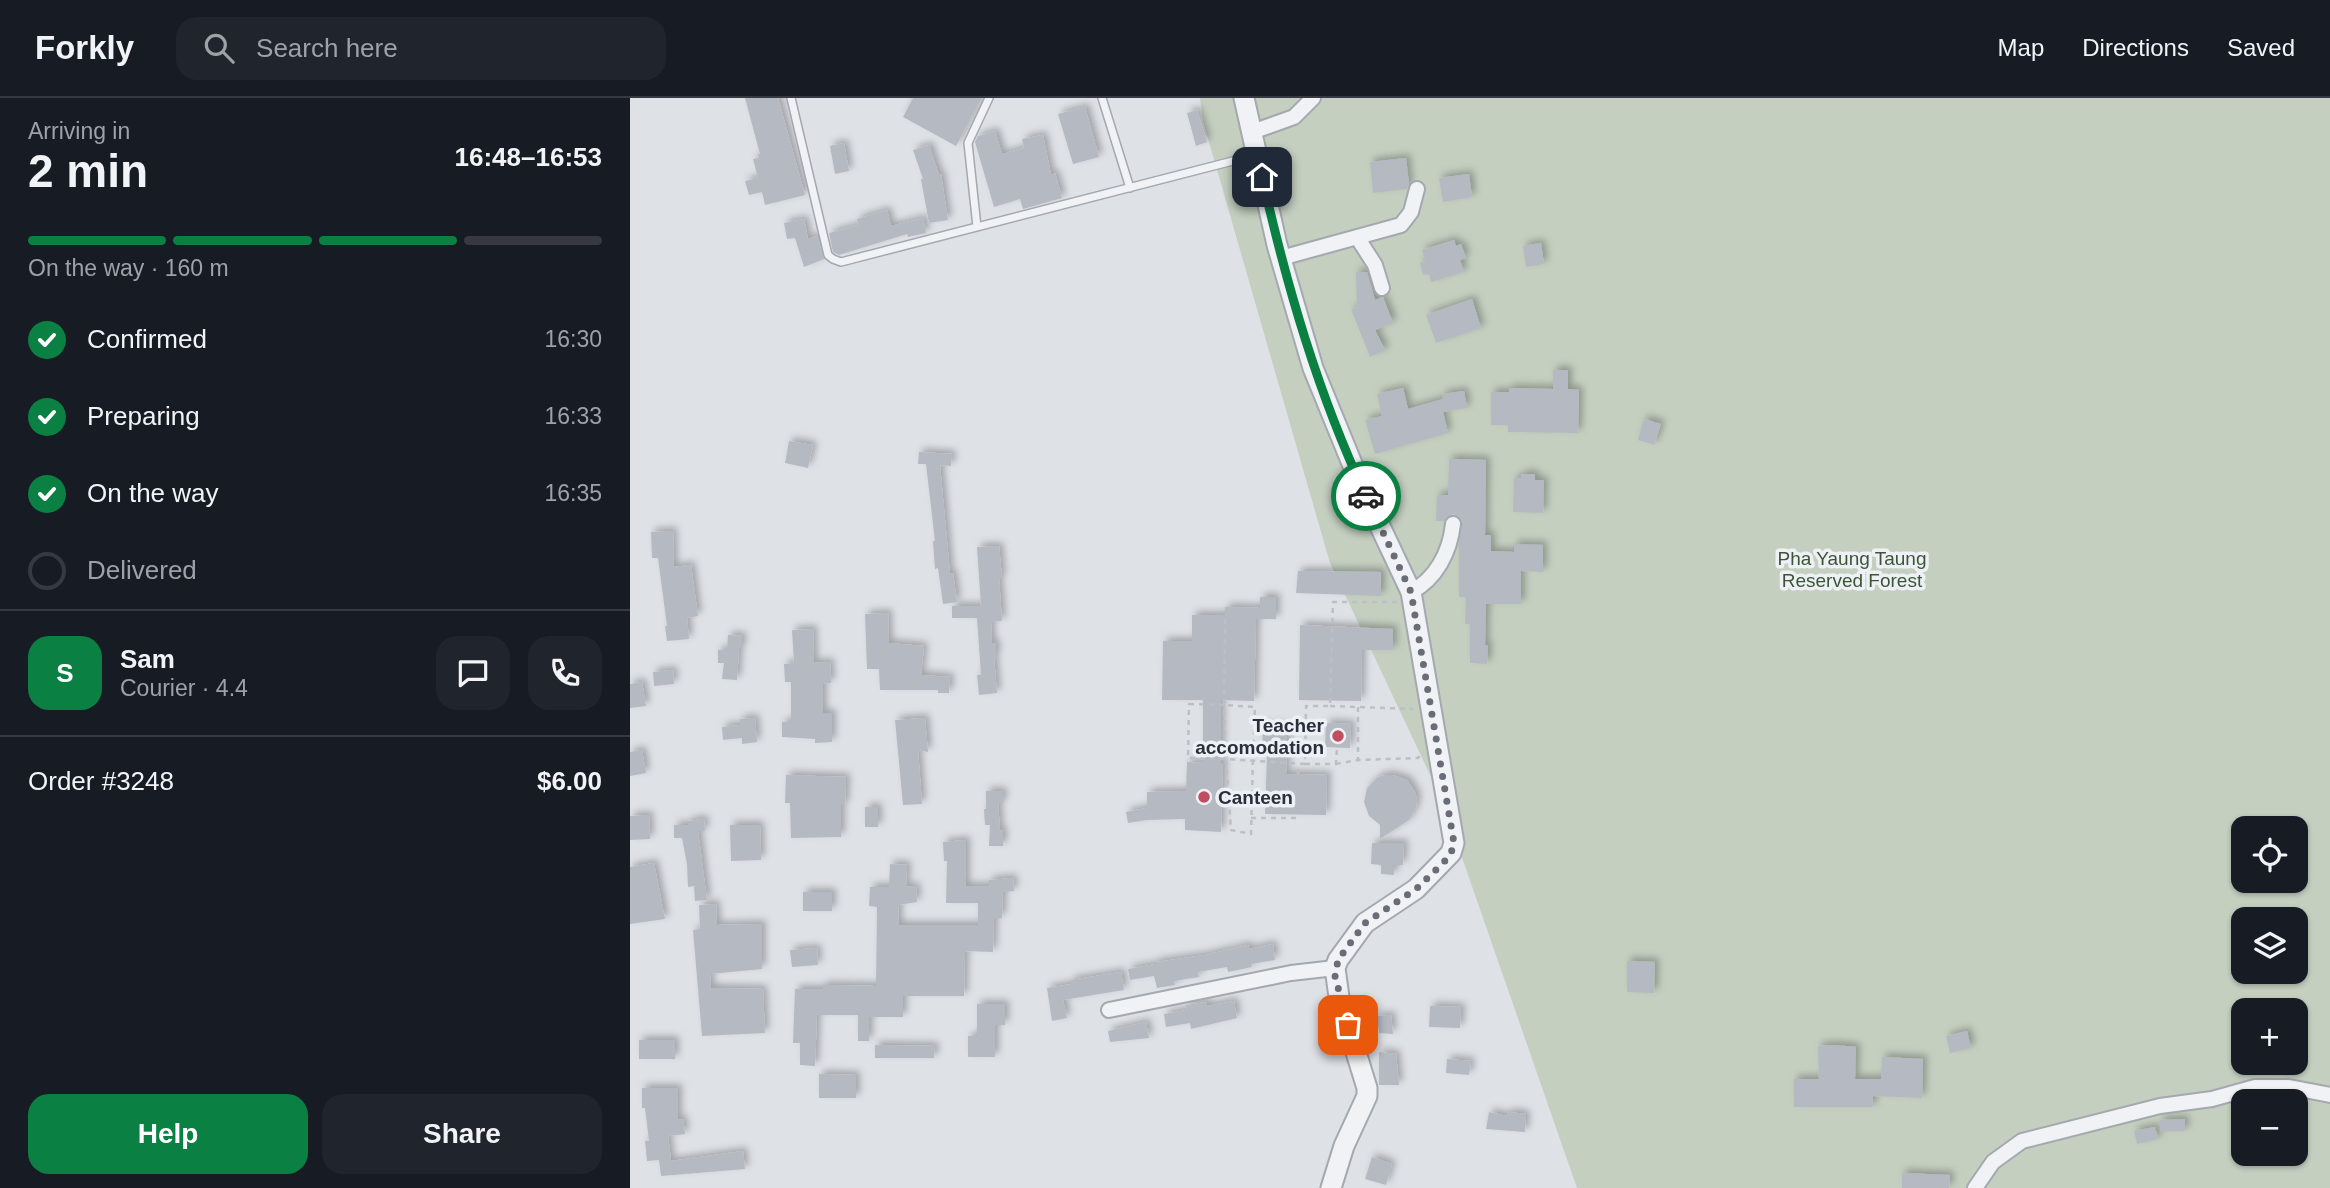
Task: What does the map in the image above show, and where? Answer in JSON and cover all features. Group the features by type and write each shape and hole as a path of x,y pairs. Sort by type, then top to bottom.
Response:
{"street":[{"path":"1244,98 1281,258 1313,368 1407,597 1454,843 1444,862 1416,889 1365,923 1335,968 1339,998 1367,1088 1365,1104 1344,1146 1331,1188"},
{"path":"1252,132 1294,117 1313,98"},
{"path":"1281,258 1401,225 1411,212 1417,189"},
{"path":"1357,237 1375,265 1382,288"},
{"path":"1407,597 1426,584 1437,570 1452,535 1453,524"},
{"path":"1109,1010 1291,973 1335,968"},
{"path":"1975,1188 1993,1162 2022,1141 2160,1106 2212,1099 2255,1087 2289,1087 2330,1095"}],"lane":[{"path":"791,98 828,254 833,260 841,262 1257,155"},
{"path":"977,227 968,143 989,98"},
{"path":"1102,98 1130,188"}],"path":[{"path":"1330,706 1333,602 1407,597"},
{"path":"1225,619 1224,705 1226,759 1231,830 1251,834 1251,818 1252,792 1253,762 1255,707 1224,705 1189,704 1188,758 1226,759 1253,762 1298,764 1336,764 1358,760 1418,758 1427,748"},
{"path":"1305,764 1306,706 1420,709"},
{"path":"1358,707 1358,760"},
{"path":"1336,764 1337,747"},
{"path":"1298,764 1298,774"},
{"path":"1252,792 1266,793"},
{"path":"1251,818 1296,818 1295,815"}],"green space":[{"name":"Pha Yaung Taung Reserved Forest","path":"1200,98 2330,98 2330,1188 1577,1188 1442,800 1330,563 1203,121"}],"building":[{"path":"745,98 778,98 805,195 765,205 762,192 749,195 745,181 758,178 753,159 759,158 760,154"},
{"path":"913,98 982,98 956,146 903,117"},
{"path":"1085,107 1099,157 1073,164 1058,114"},
{"path":"1197,110 1207,142 1196,146 1187,113"},
{"path":"995,131 1002,154 1024,148 1022,139 1043,135 1051,175 1055,173 1062,198 1023,209 1020,199 994,207 975,142 978,136"},
{"path":"844,143 849,171 835,174 830,146"},
{"path":"929,145 939,175 941,174 948,220 929,223 923,179 913,150"},
{"path":"1406,158 1409,184 1407,189 1373,193 1370,162"},
{"path":"1469,174 1472,197 1443,202 1439,178"},
{"path":"887,210 891,226 923,218 926,233 908,237 907,234 839,255 833,252 829,233 858,225 857,219"},
{"path":"804,219 808,239 817,236 824,259 804,267 795,238 787,239 784,223"},
{"path":"1454,240 1456,246 1461,244 1466,258 1460,260 1464,272 1431,282 1429,274 1423,275 1420,263 1425,261 1422,250"},
{"path":"1541,243 1544,264 1526,267 1523,246"},
{"path":"1356,272 1367,272 1375,300 1383,297 1393,323 1375,330 1385,350 1370,357 1351,309 1357,307"},
{"path":"1472,299 1481,328 1436,343 1426,315"},
{"path":"1553,370 1568,370 1568,389 1579,390 1578,433 1508,432 1508,425 1491,425 1491,392 1509,392 1509,388 1553,389"},
{"path":"1403,388 1408,409 1443,399 1442,394 1464,391 1467,408 1443,412 1448,433 1375,454 1365,420 1382,416 1377,394"},
{"path":"1644,419 1661,424 1654,445 1638,440"},
{"path":"789,441 813,445 808,468 785,463"},
{"path":"919,452 952,454 951,466 940,465 950,574 953,573 957,602 943,604 938,568 935,569 935,541 926,464 918,464"},
{"path":"1449,459 1486,460 1485,535 1491,535 1491,551 1514,552 1514,544 1543,545 1543,572 1521,571 1521,604 1486,604 1487,664 1470,663 1470,624 1465,624 1466,597 1459,597 1459,542 1462,521 1454,514 1444,521 1436,521 1437,495 1448,495"},
{"path":"1521,474 1535,474 1535,480 1544,480 1543,513 1513,512 1514,478 1521,478"},
{"path":"673,531 674,567 691,565 698,616 687,618 689,639 667,641 658,558 652,558 651,532"},
{"path":"999,546 1002,621 991,622 992,643 996,643 994,657 997,693 979,695 977,675 981,675 977,618 952,618 952,606 981,606 977,547"},
{"path":"1298,571 1381,572 1381,596 1296,593"},
{"path":"1260,597 1276,597 1276,619 1256,619 1254,701 1221,700 1221,832 1185,830 1185,819 1128,823 1126,812 1147,808 1147,792 1186,791 1187,762 1203,763 1203,700 1162,700 1163,641 1192,641 1192,615 1225,615 1225,607 1260,608"},
{"path":"888,613 889,643 924,646 921,675 950,677 949,693 938,693 938,690 880,690 879,669 867,669 865,614"},
{"path":"1300,625 1393,629 1393,650 1362,650 1361,701 1299,700"},
{"path":"813,629 814,663 830,662 831,683 823,684 823,713 832,713 832,742 815,743 815,739 782,737 782,722 791,722 791,682 785,682 784,664 794,663 792,630"},
{"path":"728,635 742,636 737,680 722,679 724,663 718,663 718,650 727,650"},
{"path":"673,670 674,684 654,686 653,672"},
{"path":"642,682 646,706 630,708 630,684"},
{"path":"755,718 757,742 742,744 742,738 723,740 722,727 740,725 740,719"},
{"path":"925,718 928,752 918,750 922,804 903,805 895,720"},
{"name":"Teacher accomodation","path":"1326,723 1351,724 1350,748 1325,747"},
{"path":"1263,726 1287,727 1286,774 1327,775 1326,815 1265,814 1267,754 1262,754"},
{"path":"642,750 646,773 630,776 630,752"},
{"path":"786,775 846,777 845,805 841,805 841,837 791,838 790,803 785,803"},
{"path":"1385,775 1407,780 1417,799 1409,820 1380,839 1380,825 1369,816 1364,802 1367,788 1378,777"},
{"path":"986,791 1003,791 1003,803 998,803 1003,846 989,846 990,825 985,825 984,809"},
{"path":"865,807 878,807 878,827 865,827"},
{"path":"649,815 650,839 630,840 630,816"},
{"path":"704,819 705,831 698,831 707,900 695,901 694,886 688,887 682,838 674,838 674,825 688,825 688,821"},
{"path":"730,825 760,825 761,860 731,861"},
{"path":"966,840 966,886 989,886 989,880 1013,878 1014,891 1003,892 1002,918 994,918 993,952 965,951 964,996 903,996 903,1017 869,1017 869,1041 858,1041 858,1015 817,1015 815,1066 800,1065 800,1043 793,1043 795,989 823,989 823,985 876,986 877,907 869,906 870,887 889,887 890,864 907,865 906,887 916,886 917,902 898,905 899,925 978,925 978,903 946,903 947,861 944,861 943,842"},
{"path":"1372,843 1404,843 1403,865 1394,865 1394,875 1381,874 1381,865 1371,864"},
{"path":"654,863 665,919 630,924 630,867"},
{"path":"803,892 832,892 832,911 803,911"},
{"path":"716,904 717,925 762,924 762,969 710,974 711,988 763,989 765,1033 702,1036 693,930 700,929 699,905"},
{"path":"1273,944 1275,960 1251,964 1252,967 1228,972 1227,967 1198,972 1199,977 1174,981 1175,985 1157,988 1154,976 1130,980 1128,969 1248,945 1249,949"},
{"path":"817,948 818,965 792,967 790,950"},
{"path":"1627,961 1655,962 1654,993 1627,992"},
{"path":"1121,972 1124,990 1063,1000 1067,1018 1052,1021 1047,988 1071,984 1071,980"},
{"path":"1234,1001 1237,1018 1191,1029 1190,1023 1166,1027 1164,1014 1187,1010 1186,1005 1207,1002 1207,1006"},
{"path":"977,1004 1005,1004 1005,1025 995,1025 995,1057 968,1057 968,1036 977,1036"},
{"path":"1430,1006 1461,1007 1460,1028 1429,1027"},
{"path":"1391,1015 1393,1034 1379,1033 1377,1016"},
{"path":"1146,1022 1149,1038 1110,1042 1108,1031"},
{"path":"1967,1031 1971,1048 1950,1053 1946,1036"},
{"path":"639,1040 675,1040 675,1059 639,1059"},
{"path":"875,1045 935,1046 934,1058 875,1058"},
{"path":"1818,1046 1856,1047 1855,1079 1881,1079 1882,1057 1923,1059 1922,1098 1873,1096 1873,1107 1794,1107 1794,1079 1819,1079"},
{"path":"1379,1052 1396,1054 1399,1085 1379,1085"},
{"path":"1447,1059 1471,1061 1469,1075 1446,1073"},
{"path":"819,1074 856,1075 856,1098 819,1098"},
{"path":"642,1088 678,1088 678,1120 683,1119 685,1134 668,1136 671,1161 743,1151 745,1169 661,1176 659,1160 647,1161 645,1141 649,1141 645,1108 642,1108"},
{"path":"1489,1112 1507,1116 1508,1112 1526,1114 1525,1132 1486,1129"},
{"path":"2185,1119 2185,1131 2160,1132 2160,1120"},
{"path":"2155,1127 2158,1139 2137,1144 2134,1131"},
{"path":"1372,1157 1392,1164 1386,1185 1365,1179"},
{"path":"1902,1173 1950,1175 1949,1188 1902,1188"}],"way so far":[{"path":"1348,1025 1335,976 1338,960 1365,923 1416,889 1444,862 1454,843 1411,592 1366,496"}],"place":[{"name":"Teacher accomodation","path":"1338,736"},
{"name":"Canteen","path":"1204,797"}],"route":[{"path":"1262,177 1277,245 1313,368 1366,496"}]}
